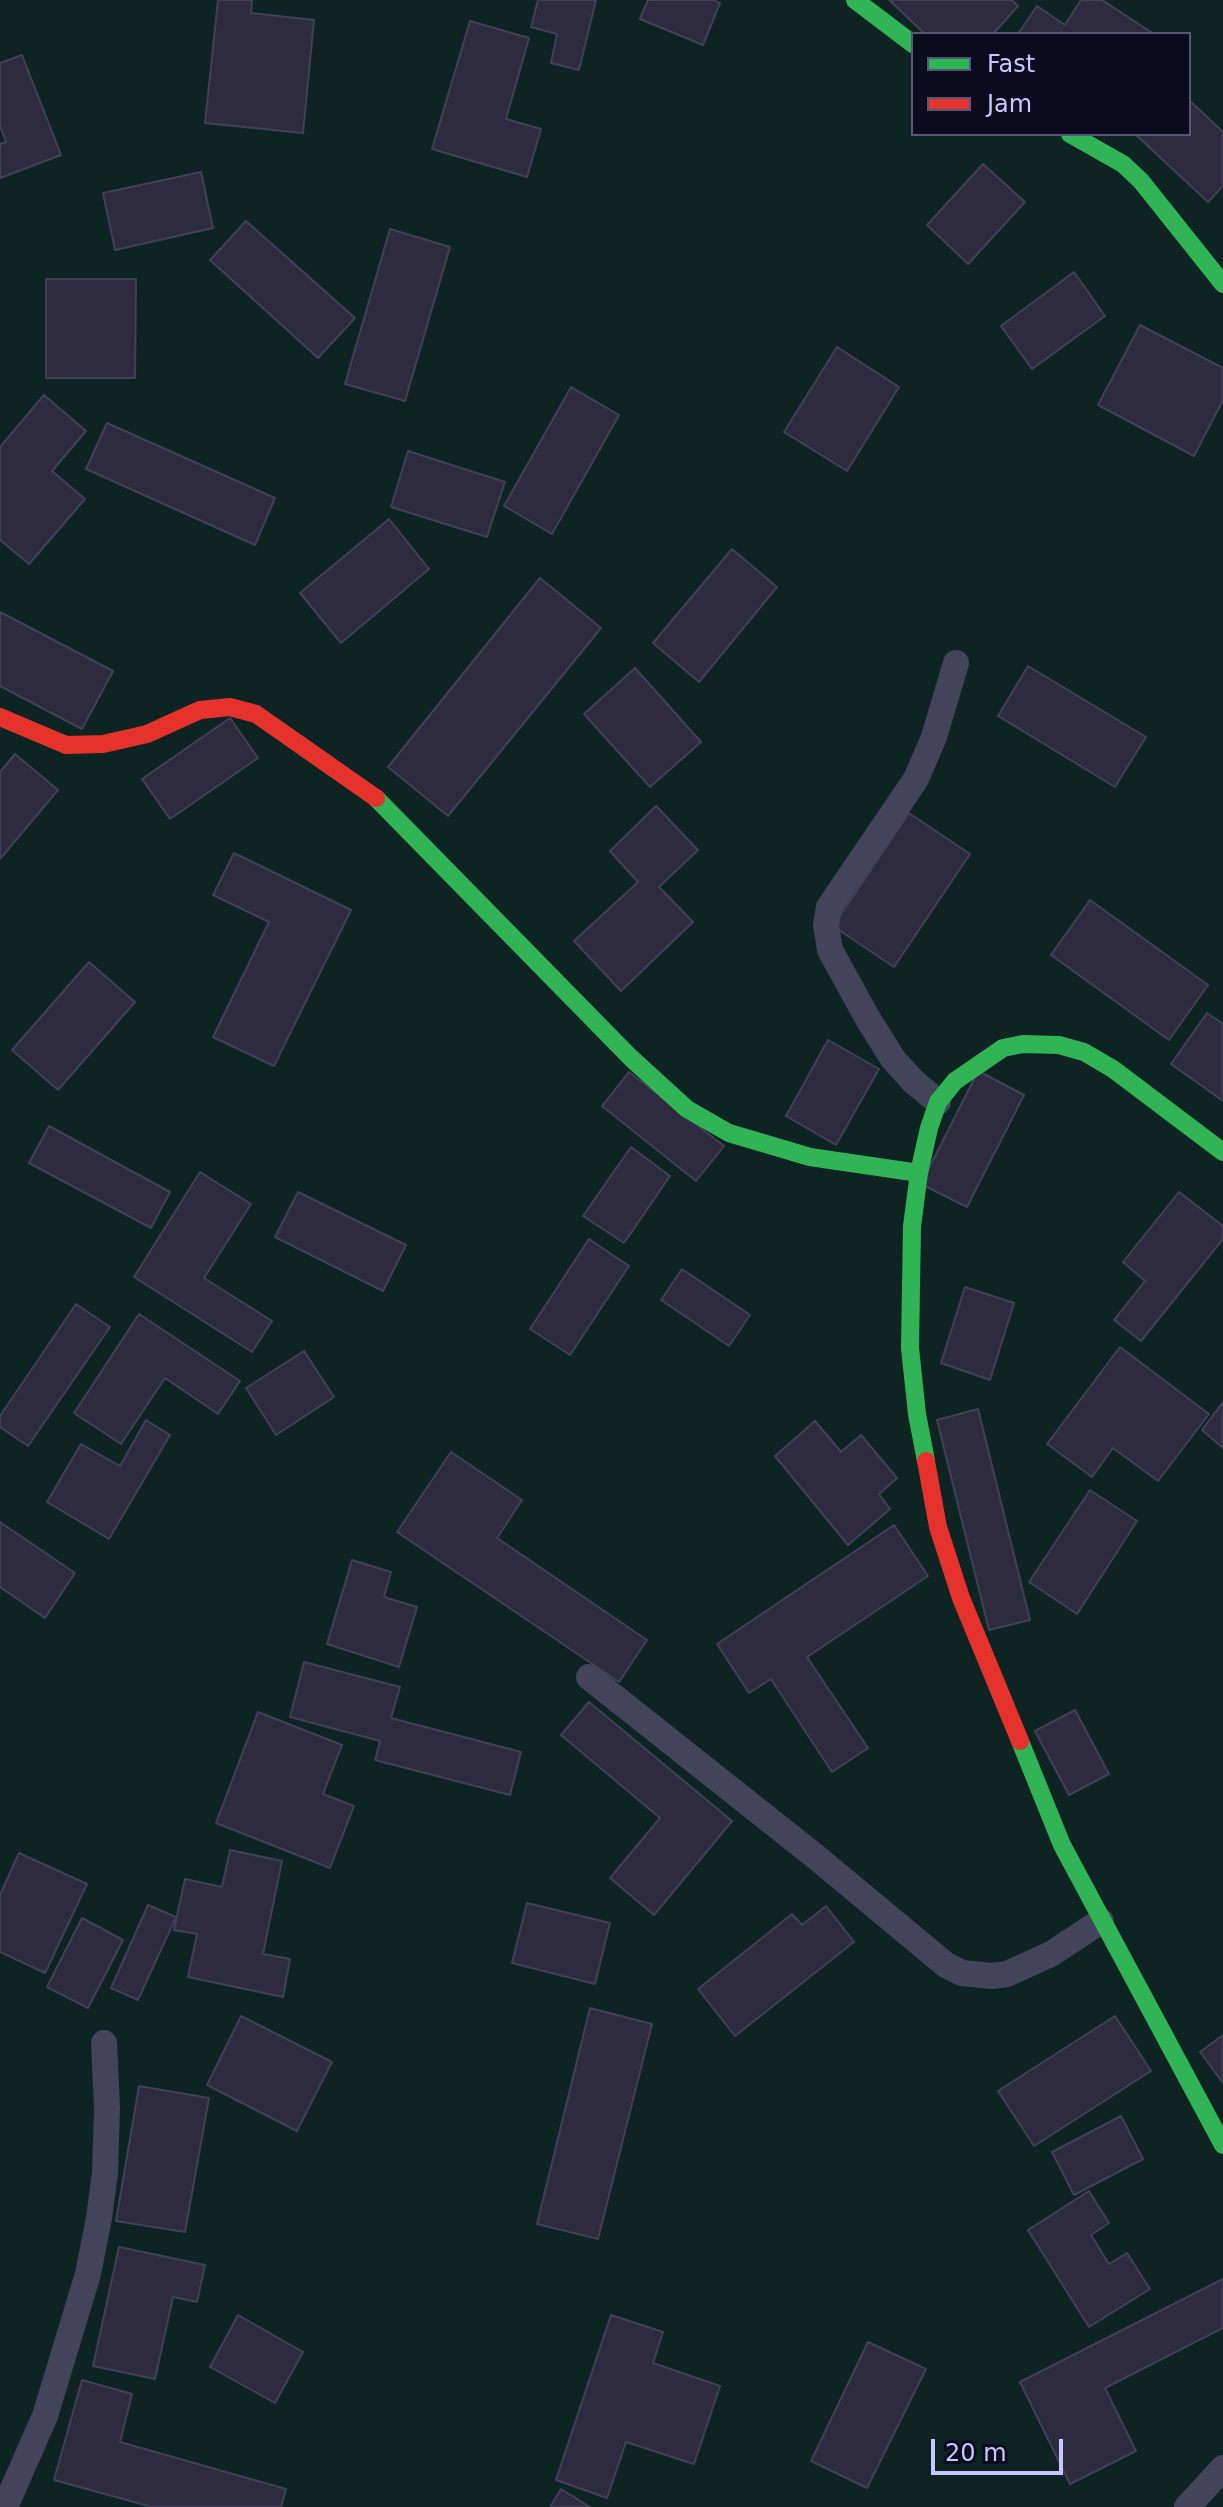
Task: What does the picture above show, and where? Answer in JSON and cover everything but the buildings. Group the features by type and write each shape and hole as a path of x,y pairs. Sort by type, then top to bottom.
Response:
{"street":[{"path":"855,0 911,42"},
{"path":"1074,136 1123,164 1141,181 1223,284"},
{"path":"0,717 66,745 90,745 147,734 200,710 230,707 256,714 375,797 631,1058 687,1109 729,1133 810,1157 919,1173"},
{"path":"1223,1152 1113,1069 1084,1052 1036,1043 1003,1048 955,1081 938,1102 919,1173 912,1226 910,1348 917,1414 938,1527 961,1598 1062,1845 1223,2145"}],"lane":[{"path":"938,1102 893,1059 830,950 826,925 829,907 916,779 934,737 956,663"},
{"path":"589,1677 816,1857 946,1965 962,1973 1007,1974 1051,1954 1101,1921"},
{"path":"5,2507 45,2416 88,2274 105,2173 107,2107 104,2043"},
{"path":"1187,2507 1223,2468"}],"green space":[{"path":"0,0 1223,0 1223,2507 0,2507"}],"traffic: fast":[{"path":"855,0 911,42"},
{"path":"1074,136 1123,164 1141,181 1223,284"},
{"path":"376,798 631,1058 687,1109 729,1133 810,1157 919,1173"},
{"path":"926,1461 910,1348 912,1226 929,1128 938,1102 955,1081 1003,1048 1023,1044 1059,1045 1084,1052 1113,1069 1223,1152"},
{"path":"1020,1741 1062,1845 1223,2145"}],"traffic: jam":[{"path":"0,717 66,745 103,744 147,734 200,710 230,707 256,714 376,798"},
{"path":"926,1461 938,1527 961,1598 1020,1741"}]}
